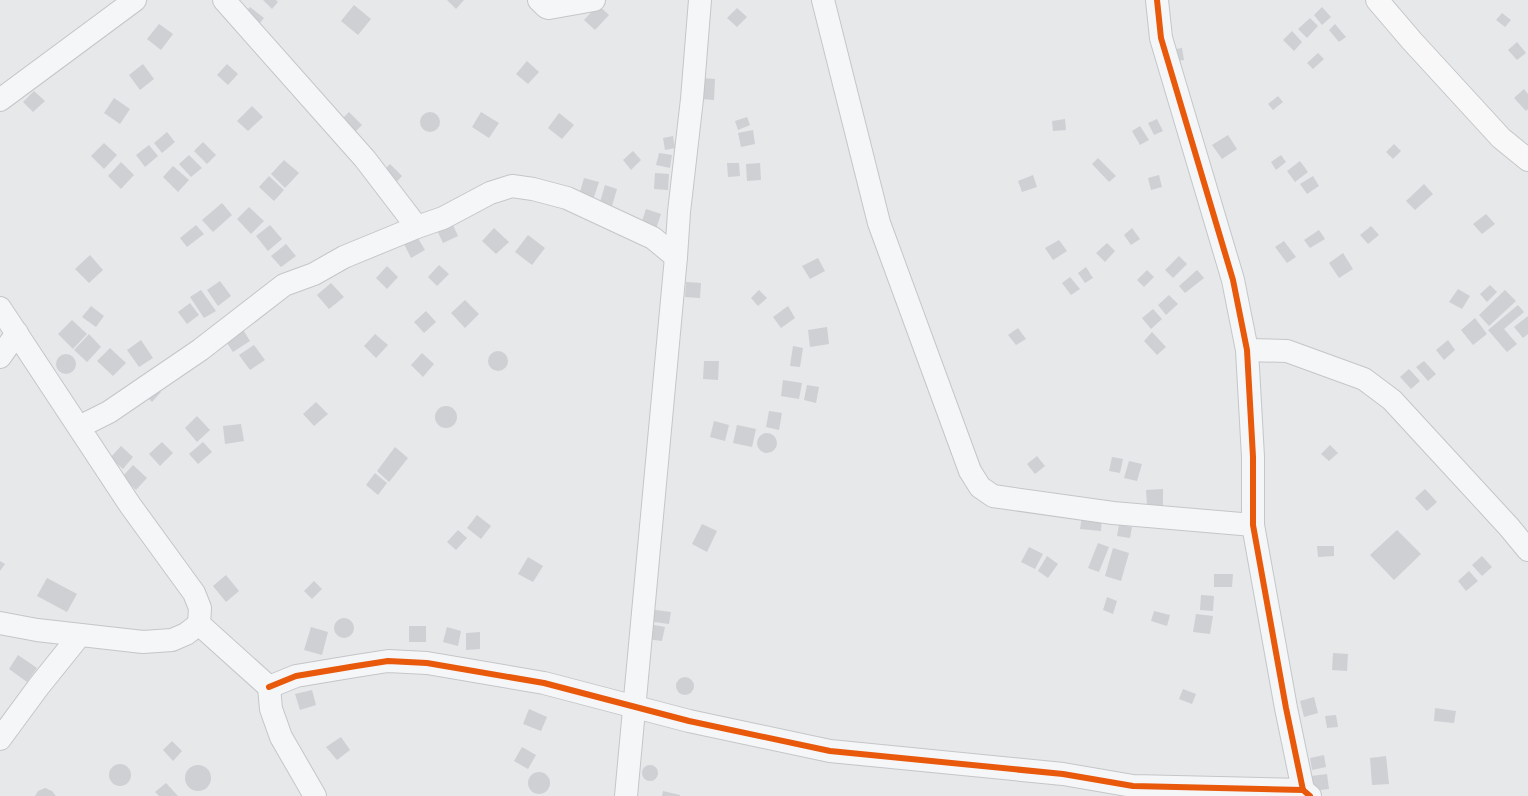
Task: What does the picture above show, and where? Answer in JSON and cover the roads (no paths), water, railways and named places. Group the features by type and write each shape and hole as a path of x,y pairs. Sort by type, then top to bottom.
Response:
{"main road":[{"path":"1377,0 1412,41 1501,138 1528,160"}],"street":[{"path":"0,100 135,0"},
{"path":"224,0 365,159 416,227"},
{"path":"539,0 549,8 594,0"},
{"path":"822,0 879,223 970,472 980,487 993,496 1106,512 1253,524"},
{"path":"269,687 296,676 388,661 427,663 544,682 696,722 830,752 1063,774 1133,786 1306,793 1286,708 1253,524 1253,457 1247,350 1233,280 1161,38 1157,0"},
{"path":"626,796 679,212 692,99 698,1"},
{"path":"79,427 109,412 200,350 284,285 314,274 344,257 416,227 443,218 490,194 512,186 533,189 567,198 653,238 676,257"},
{"path":"0,308 130,505 194,593 200,608 199,624 186,634 172,640 143,642 80,635 0,623"},
{"path":"0,357 17,333"},
{"path":"1247,350 1288,351 1364,379 1392,400 1509,527 1528,550"},
{"path":"199,624 269,687 271,709 281,737 315,796"},
{"path":"0,739 39,686 80,635"}]}
